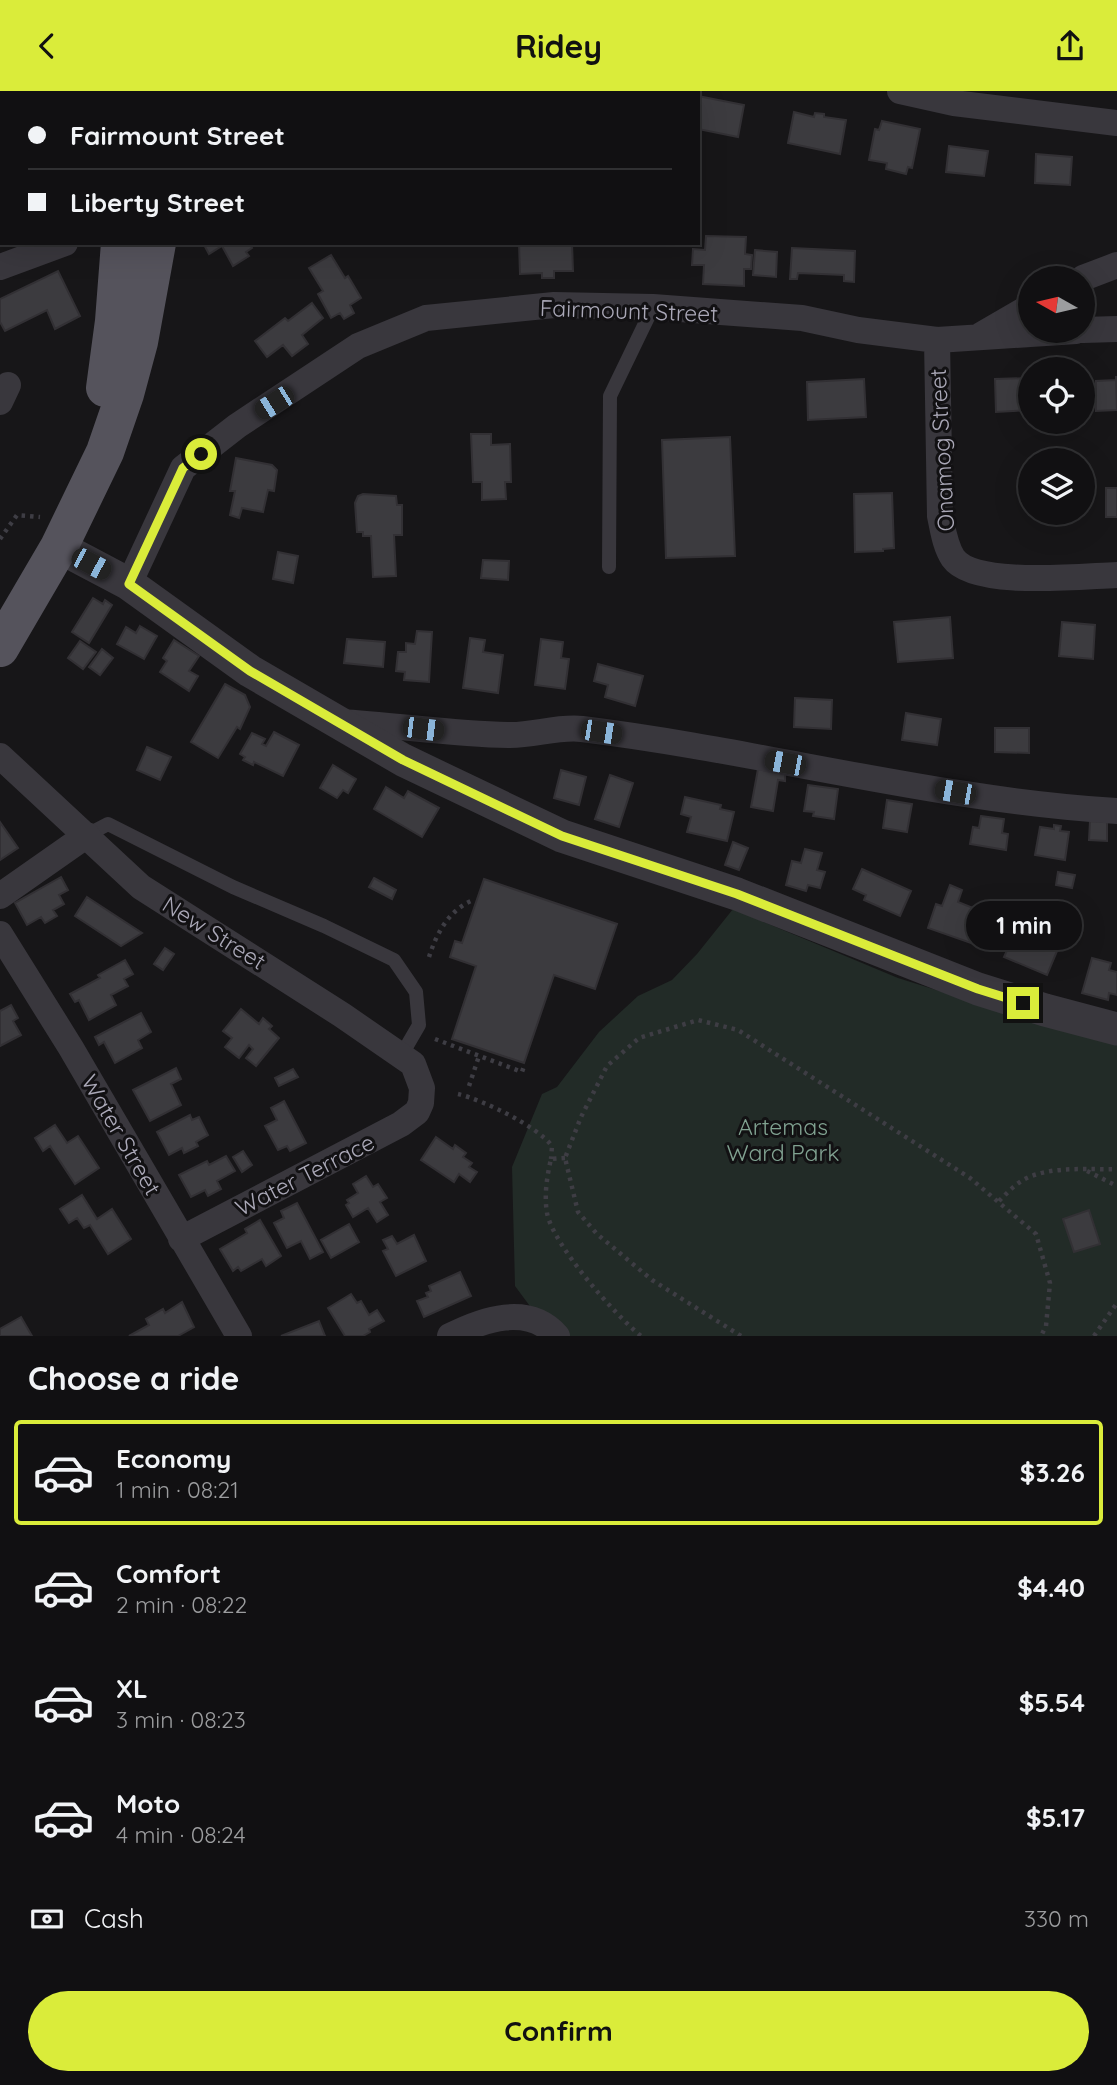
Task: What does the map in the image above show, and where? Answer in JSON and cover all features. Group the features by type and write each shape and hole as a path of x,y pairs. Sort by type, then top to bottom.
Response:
{"main road":[{"path":"0,648 99,423 111,356 120,245"},
{"path":"50,532 105,452 125,394 147,306 158,245"}],"street":[{"path":"900,91 954,103 1117,123"},
{"path":"0,267 60,245"},
{"path":"1096,273 1117,265"},
{"name":"Fairmount Street","path":"129,584 183,468 237,426 358,346 426,318 554,305 653,307 802,318 858,330 937,340 1018,334"},
{"path":"976,337 1018,313"},
{"path":"1096,330 1117,329"},
{"name":"Onamog Street","path":"937,340 940,516 944,538 954,559 978,574 1010,577 1117,575"},
{"path":"50,532 129,584 250,671 403,760 562,836 737,894 978,989 1117,1029"},
{"path":"337,721 511,736 578,729 723,751 806,768 976,796 1059,807 1117,811"},
{"name":"New Street","path":"0,756 141,887 342,1015 413,1064 422,1088 421,1103"},
{"path":"0,896 87,835"},
{"name":"Water Street","path":"0,935 71,1048 239,1336"},
{"name":"Water Terrace","path":"181,1239 401,1124 417,1112 421,1103"},
{"path":"450,1336 479,1322 507,1317 527,1319 549,1327 557,1336"}],"lane":[{"path":"609,567 610,396 653,307"},
{"path":"87,835 108,824 233,887 394,960 416,992 419,1025 401,1056"}],"path":[{"path":"0,539 17,515 50,532"},
{"path":"429,957 442,927 454,912 471,901"},
{"path":"741,1336 652,1280 597,1234 578,1212 565,1158 581,1117 607,1066 639,1038 698,1020 738,1030 970,1178 1036,1234 1050,1283 1046,1325 1041,1336"},
{"path":"435,1039 522,1072 524,1066"},
{"path":"469,1086 479,1056"},
{"path":"458,1094 472,1097 544,1135 552,1146 547,1177 547,1213 557,1239 594,1286 640,1336"},
{"path":"551,1159 565,1158"},
{"path":"999,1201 1014,1186 1030,1177 1059,1171 1117,1169"},
{"path":"1085,1170 1117,1186"},
{"path":"1094,1336 1117,1303"}],"green space":[{"name":"Artemas Ward Park","path":"733,909 898,978 1117,1044 1117,1336 552,1336 515,1286 512,1167 542,1094 557,1087 599,1032 638,996 672,980"}],"building":[{"path":"700,96 744,105 738,137 700,129"},
{"path":"794,112 814,117 815,113 824,114 824,117 846,120 840,154 788,143"},
{"path":"882,121 920,129 912,168 908,167 906,174 886,169 887,163 869,160 875,129 879,130"},
{"path":"949,146 988,151 984,176 946,172"},
{"path":"1036,154 1072,157 1070,185 1035,183"},
{"path":"706,236 746,237 745,254 752,255 751,269 744,269 744,286 703,284 704,265 692,265 693,249 705,250"},
{"path":"204,245 250,245 252,248 246,252 249,256 233,266 222,246 209,254"},
{"path":"519,245 572,245 573,271 554,271 554,278 542,278 542,273 520,274"},
{"path":"792,248 855,251 854,282 844,281 844,275 798,273 797,279 790,279"},
{"path":"755,250 777,252 776,277 753,275"},
{"path":"331,255 361,298 350,305 354,313 344,319 340,313 331,318 318,294 323,291 309,268"},
{"path":"58,271 80,316 55,329 47,310 5,331 0,322 0,299"},
{"path":"312,303 323,318 302,335 308,344 292,356 283,345 267,357 255,341 285,318 288,321"},
{"path":"1116,376 1117,410 1096,411 1096,381 1116,380"},
{"path":"1018,378 1018,411 996,412 995,379"},
{"path":"864,379 866,417 808,420 807,382"},
{"path":"471,434 491,434 491,445 510,444 511,482 505,482 506,499 482,500 482,482 473,482"},
{"path":"730,437 735,556 666,558 662,440"},
{"path":"236,458 272,465 277,470 274,491 268,490 263,512 242,508 239,518 230,515 235,491 230,491"},
{"path":"1106,488 1117,488 1117,517 1106,517"},
{"path":"892,493 894,548 855,552 854,494"},
{"path":"358,496 396,496 397,505 402,505 402,535 394,535 396,576 373,577 371,536 363,536 363,532 357,532 355,503"},
{"path":"278,552 298,556 293,583 273,579"},
{"path":"483,560 509,561 508,580 481,578"},
{"path":"93,598 103,604 105,600 112,605 89,643 72,632"},
{"path":"950,617 953,658 898,662 894,622"},
{"path":"1062,622 1095,625 1093,659 1059,656"},
{"path":"140,626 157,636 144,659 117,644 126,627 136,633"},
{"path":"417,631 432,632 429,682 404,680 405,672 396,671 398,652 406,652 406,643 415,644"},
{"path":"470,638 485,640 483,652 503,655 498,693 463,688"},
{"path":"347,639 385,642 383,667 344,663"},
{"path":"541,639 563,642 561,658 569,659 565,689 535,685"},
{"path":"174,640 199,656 189,671 198,676 189,691 160,672 167,661 163,658"},
{"path":"80,641 96,652 83,669 68,658"},
{"path":"102,649 113,658 100,675 89,667"},
{"path":"598,664 643,676 635,706 605,697 608,685 594,681"},
{"path":"225,684 245,695 250,707 240,729 237,727 218,758 191,742"},
{"path":"795,698 832,700 831,729 794,727"},
{"path":"906,713 941,719 937,745 902,740"},
{"path":"995,728 1029,728 1029,753 995,752"},
{"path":"274,732 299,745 283,776 254,762 253,765 243,760 245,757 240,754 252,733 265,739 262,744 266,746"},
{"path":"147,747 171,757 160,780 137,770"},
{"path":"333,765 356,779 348,793 343,790 337,798 320,788"},
{"path":"758,769 785,774 785,781 778,780 773,811 751,807"},
{"path":"561,770 586,777 579,805 554,798"},
{"path":"610,775 633,783 619,827 595,819"},
{"path":"808,785 838,789 834,819 813,816 814,812 804,811"},
{"path":"386,787 404,798 408,791 439,808 422,837 374,809"},
{"path":"685,797 721,805 720,809 734,812 727,841 687,832 691,817 681,814"},
{"path":"887,800 912,804 907,832 883,828"},
{"path":"981,816 1004,819 1002,833 1008,834 1006,850 970,844 973,827 979,828"},
{"path":"1090,821 1107,822 1107,841 1089,840"},
{"path":"0,822 18,848 0,860"},
{"path":"1054,825 1061,826 1060,831 1069,832 1065,860 1035,855 1040,827 1054,829"},
{"path":"733,842 748,848 739,870 725,865"},
{"path":"805,849 822,853 817,870 825,872 820,888 808,885 806,891 786,885 792,861 801,863"},
{"path":"862,869 911,891 900,916 864,900 866,895 853,889"},
{"path":"1058,872 1075,875 1072,888 1056,885"},
{"path":"61,877 68,890 59,895 64,904 53,910 57,916 45,923 41,917 27,925 15,903"},
{"path":"374,878 396,890 392,899 369,887"},
{"path":"484,879 617,924 595,989 554,975 524,1063 452,1039 476,966 450,957 455,941 462,943"},
{"path":"950,885 962,890 958,902 983,912 971,943 928,928 936,904 942,906"},
{"path":"87,897 142,933 121,946 75,916"},
{"path":"1018,926 1060,944 1047,975 1004,957"},
{"path":"165,948 174,954 163,970 154,964"},
{"path":"1092,958 1111,963 1109,970 1117,972 1117,995 1109,993 1108,1000 1082,993"},
{"path":"125,960 133,974 124,979 128,986 111,995 116,1005 89,1020 79,1000 75,1002 70,994 100,978 98,975"},
{"path":"11,1005 18,1018 13,1021 21,1035 0,1046 0,1011"},
{"path":"241,1009 259,1024 263,1018 272,1026 269,1029 279,1038 256,1066 246,1058 253,1049 249,1045 239,1058 225,1047 232,1038 223,1031"},
{"path":"141,1013 151,1032 138,1040 142,1048 115,1063 104,1042 99,1045 95,1037"},
{"path":"176,1068 181,1079 171,1084 181,1105 150,1121 133,1090"},
{"path":"293,1069 298,1077 279,1086 275,1078"},
{"path":"284,1101 306,1143 290,1151 287,1146 278,1150 265,1126 277,1120 271,1108"},
{"path":"190,1115 192,1120 199,1117 208,1135 196,1142 198,1146 184,1153 182,1148 169,1155 157,1132"},
{"path":"55,1125 67,1143 78,1136 99,1168 75,1184 50,1146 43,1151 35,1138"},
{"path":"436,1137 453,1149 455,1145 466,1153 463,1157 472,1163 469,1167 477,1172 470,1182 459,1174 454,1182 421,1160"},
{"path":"243,1151 252,1165 242,1172 233,1157"},
{"path":"226,1156 235,1171 217,1181 221,1189 208,1196 205,1190 191,1197 179,1175 207,1161 209,1165"},
{"path":"366,1176 373,1187 378,1184 387,1198 380,1202 388,1215 377,1222 368,1208 353,1217 346,1205 349,1203 347,1200 358,1193 353,1184"},
{"path":"82,1195 97,1219 112,1209 131,1239 108,1254 90,1225 84,1228 77,1218 69,1223 60,1209"},
{"path":"297,1203 323,1252 310,1259 301,1241 287,1248 274,1223 284,1218 281,1211"},
{"path":"1089,1210 1100,1244 1074,1252 1063,1219"},
{"path":"260,1220 281,1256 266,1266 262,1259 241,1271 238,1267 233,1271 220,1249 247,1233 245,1229"},
{"path":"349,1224 359,1242 331,1258 321,1240"},
{"path":"414,1235 426,1261 396,1276 383,1251 388,1249 383,1240 392,1236 397,1244"},
{"path":"460,1272 471,1296 424,1317 417,1301 428,1297 426,1293 431,1291 429,1286"},
{"path":"351,1294 357,1303 361,1301 369,1315 377,1310 384,1321 369,1329 370,1332 363,1336 345,1336 328,1308"},
{"path":"182,1302 194,1327 178,1336 129,1336 149,1325 146,1319 163,1309 165,1313"},
{"path":"21,1317 32,1336 0,1336 0,1329"},
{"path":"319,1321 325,1336 281,1336"}],"route":[{"path":"201,454 183,468 129,584 250,671 403,760 562,836 737,894 978,989 1023,1003"}]}
